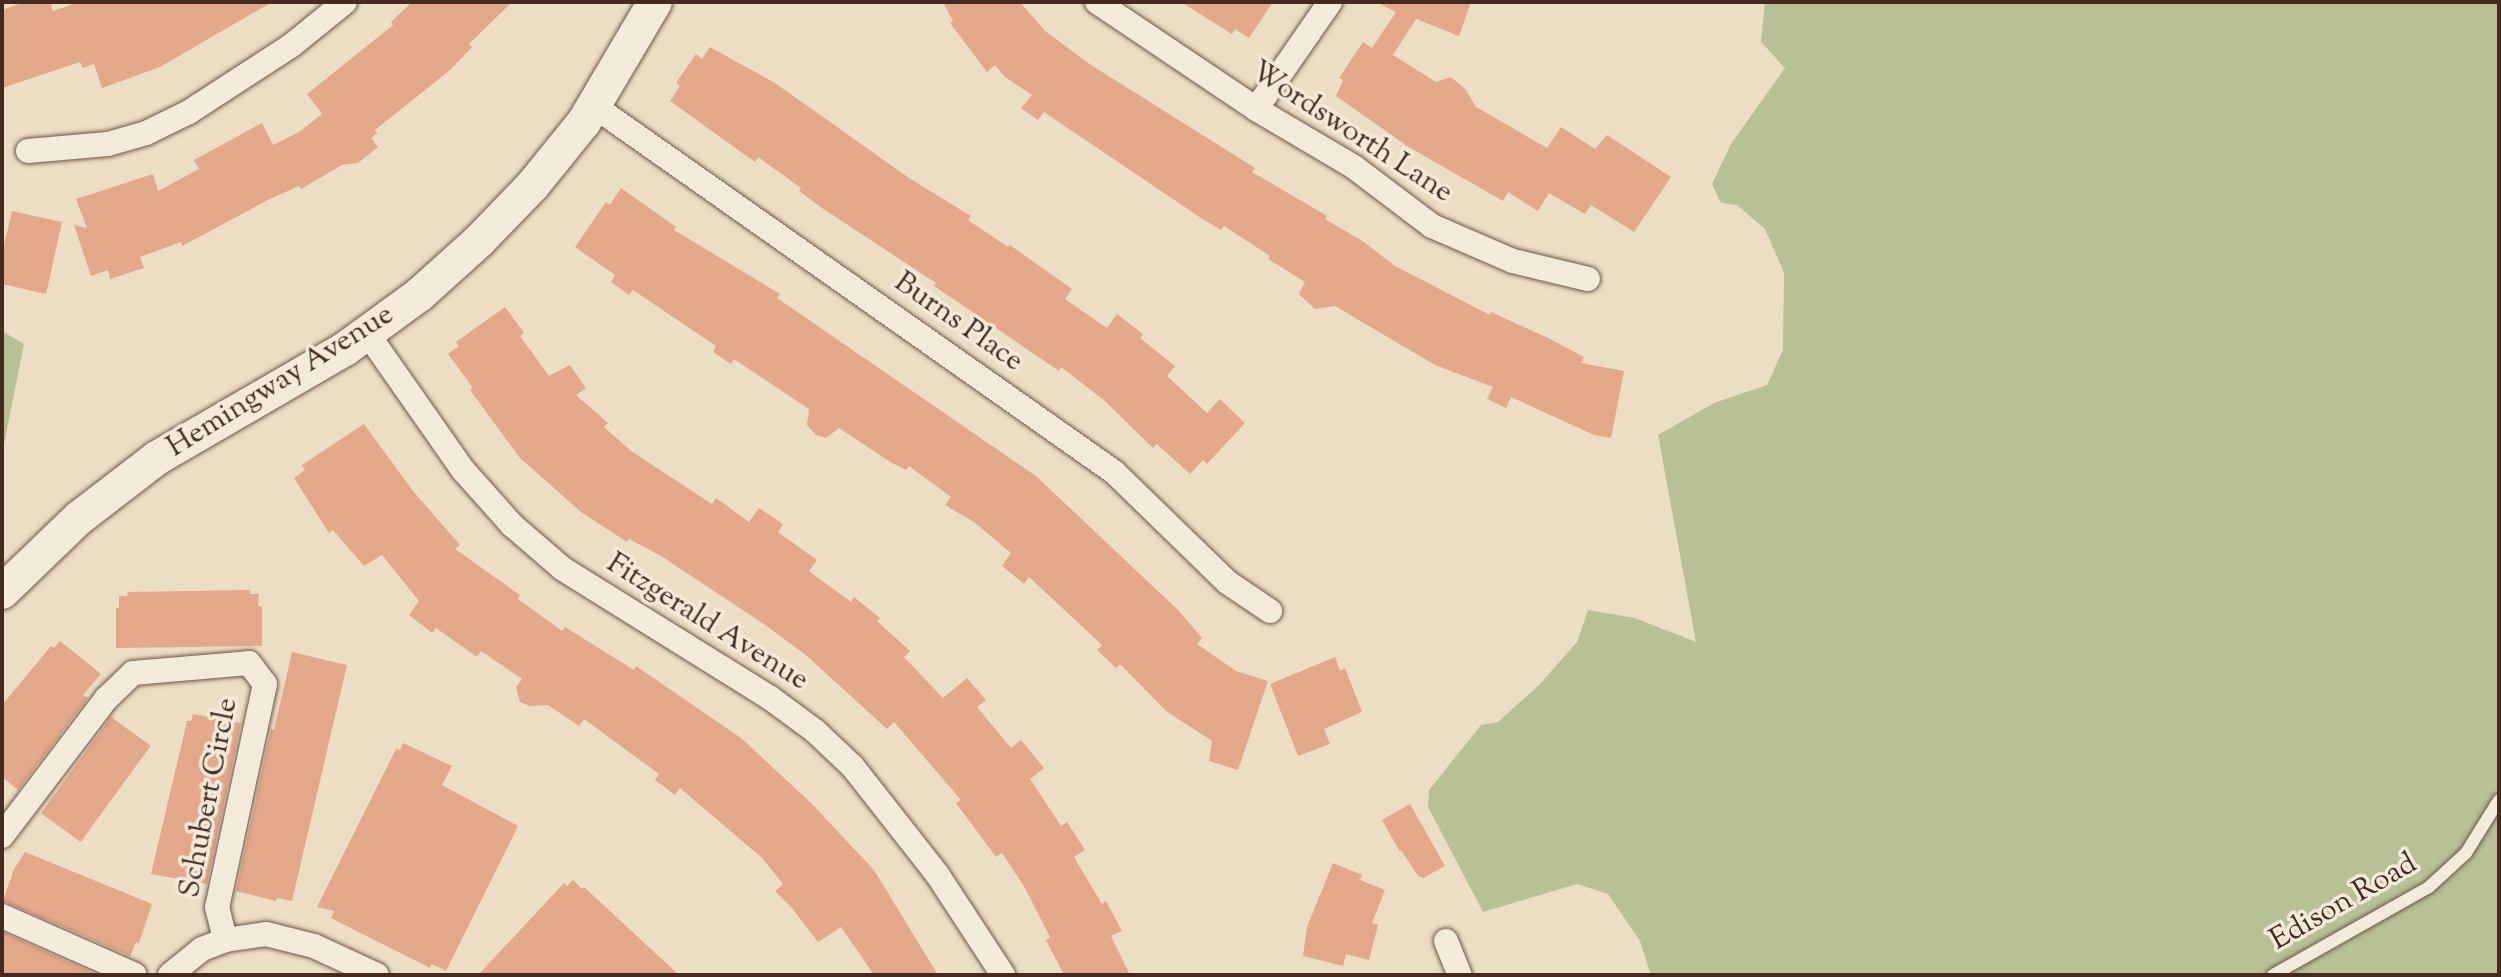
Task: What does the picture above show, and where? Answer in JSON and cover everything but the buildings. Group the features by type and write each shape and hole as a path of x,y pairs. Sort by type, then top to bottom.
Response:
{"main road":[{"name":"Hemingway Avenue","path":"2,592 79,518 157,458 367,333 419,295 479,241 533,185 594,106 655,2"}],"street":[{"path":"28,151 108,144 146,133 189,112 292,45 345,2"},
{"name":"Wordsworth Lane","path":"1097,2 1256,109 1354,167 1432,226 1513,261 1588,279"},
{"path":"1256,109 1330,2"},
{"name":"Burns Place","path":"594,106 1114,472 1227,582 1270,611"},
{"name":"Fitzgerald Avenue","path":"367,333 463,470 512,525 563,569 597,592 769,697 815,731 853,767 937,874 1003,975"},
{"name":"Schubert Circle","path":"2,836 106,699 133,673 249,663 265,684 217,907 225,940"},
{"path":"2,916 135,975"},
{"path":"170,975 202,949 250,935 288,937 377,975"},
{"path":"1446,941 1460,975"}],"lane":[{"name":"Edison Road","path":"2273,975 2429,887 2466,853 2499,800"}],"green space":[{"path":"1765,2 2499,2 2499,975 1651,975 1640,941 1608,894 1577,884 1483,912 1428,807 1429,790 1481,725 1498,722 1539,685 1577,642 1588,610 1635,618 1696,642 1658,435 1714,403 1767,385 1783,350 1784,273 1765,229 1737,205 1721,203 1712,184 1731,144 1785,68 1761,42"},
{"path":"2,331 24,344 2,454"}]}
